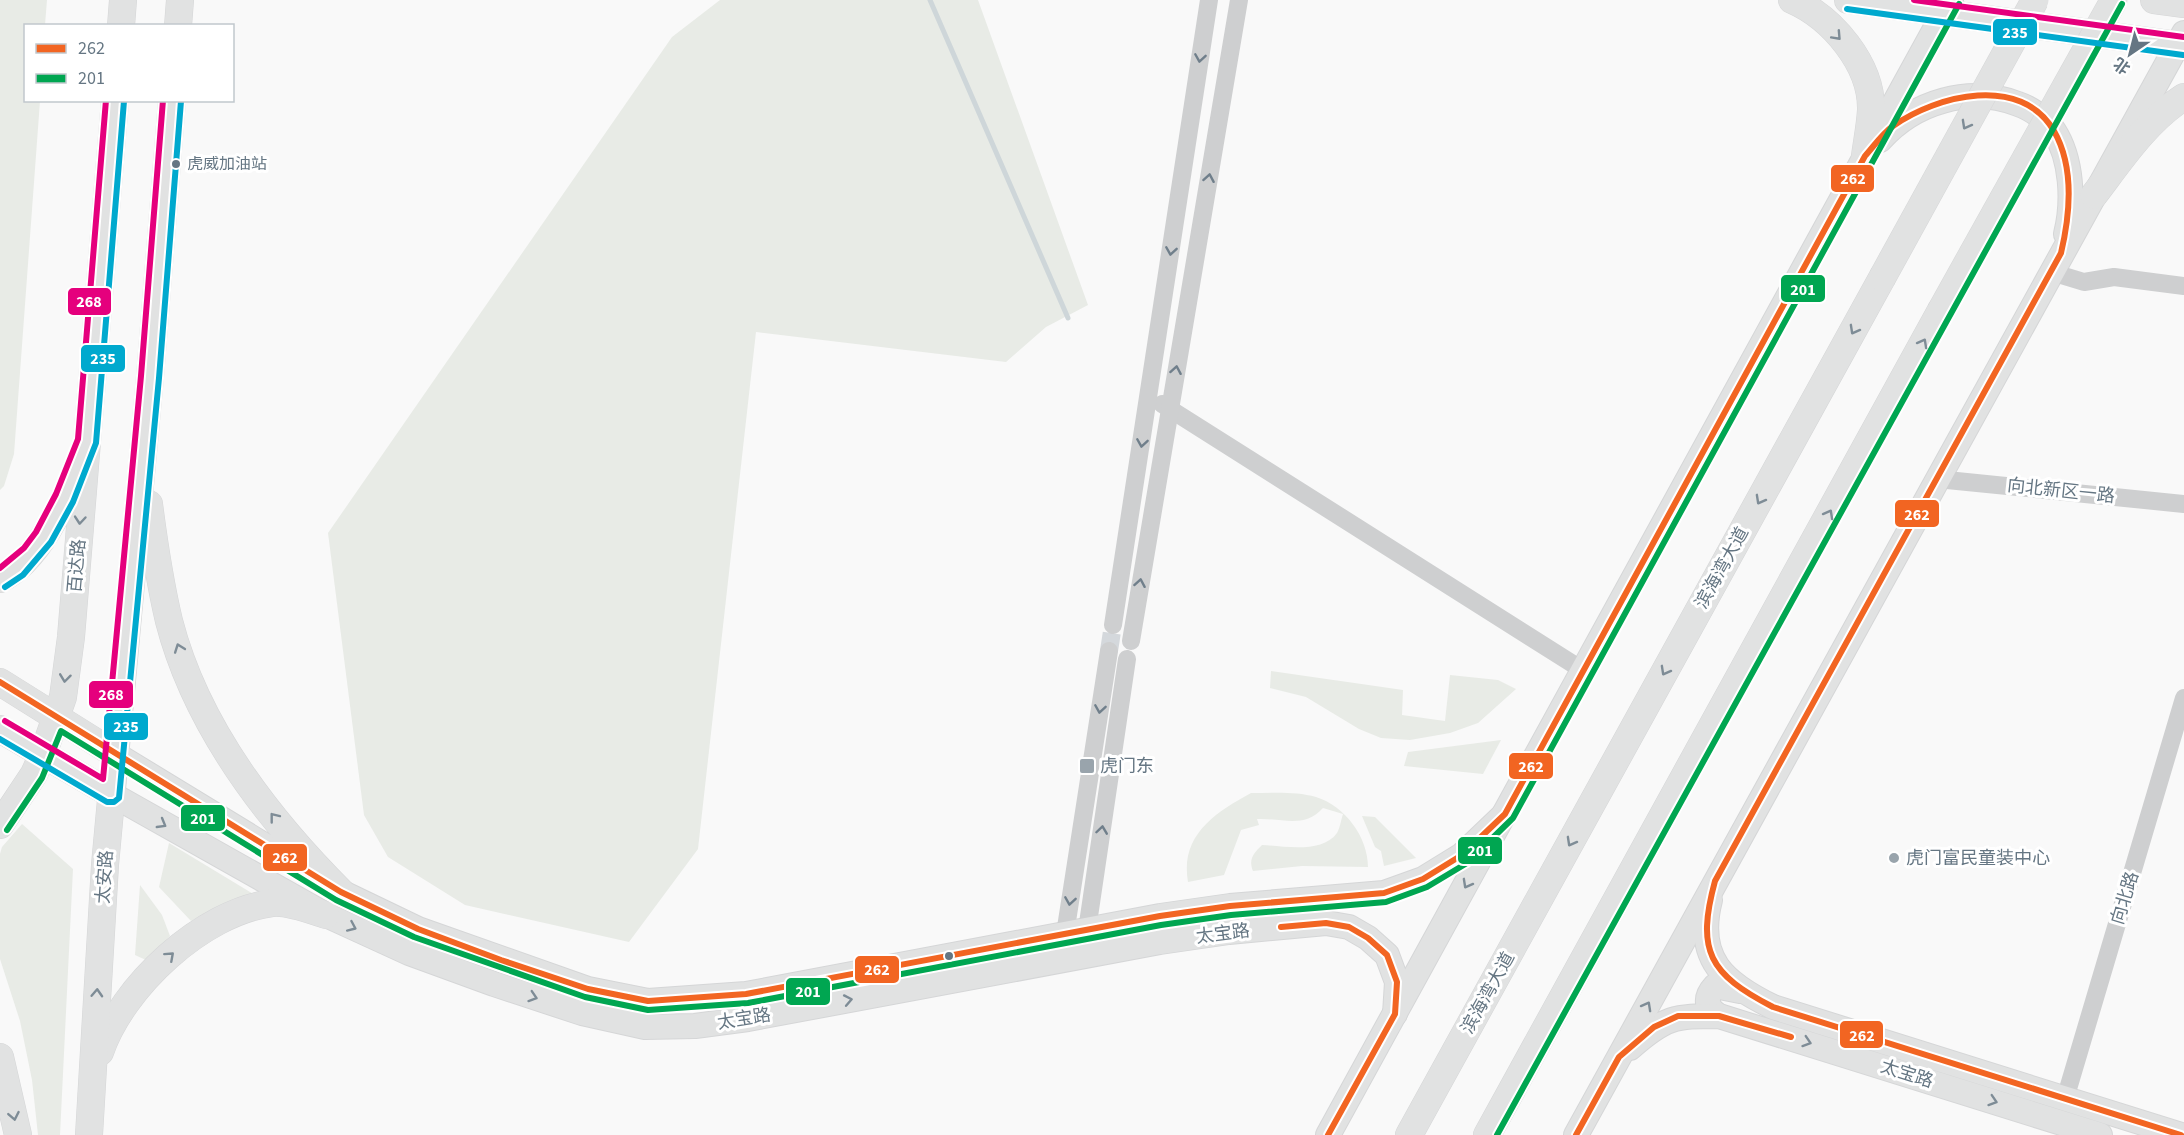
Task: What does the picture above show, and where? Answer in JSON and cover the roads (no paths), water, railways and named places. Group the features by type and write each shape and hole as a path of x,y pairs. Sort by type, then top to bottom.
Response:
{"main road":[{"path":"121,24 123,0"},
{"path":"178,24 180,0"},
{"path":"1792,0 1805,6 1839,36 1865,71 1871,110 1865,156"},
{"path":"1576,1135 2056,263 2182,41 1948,7 1848,0"},
{"name":"滨海湾大道","path":"1409,1135 2035,0"},
{"path":"1487,1135 2114,0"},
{"path":"2154,0 2184,4"},
{"path":"1328,1135 1948,7"},
{"path":"1865,156 1891,128 1914,112 1947,99 1975,93 2003,98 2030,108 2054,130 2070,183 2071,216 2056,263"},
{"path":"2094,195 2129,148 2170,106 2184,97"},
{"name":"百达路","path":"0,825 34,774 44,754 63,697 115,102"},
{"path":"0,682 115,754 143,454 172,102"},
{"path":"0,579 29,554 50,526 70,488 87,441"},
{"path":"143,454 158,564 170,623 192,685 222,745 254,791 298,848 341,892"},
{"path":"0,729 111,794"},
{"name":"太安路","path":"89,1135 115,754"},
{"name":"太宝路","path":"115,754 341,892 418,929 588,989 648,1001 746,994 1076,932 1230,906 1384,893 1423,879 1462,855 1505,814"},
{"name":"太宝路","path":"111,794 326,915 409,953 582,1014 645,1027 695,1026 748,1019 1160,942 1326,923 1349,927 1368,938 1387,955 1397,982 1395,1014"},
{"name":"太宝路","path":"1715,881 1706,917 1710,952 1719,972 1740,991 1773,1007 2181,1135"},
{"path":"93,1073 108,1029 132,994 171,955 205,928 242,910 274,903 326,915"},
{"path":"1719,1016 1711,1011 1707,1002 1708,993 1715,986 1740,991"},
{"name":"太宝路","path":"1619,1057 1654,1027 1678,1016 1719,1016 2100,1135"},
{"path":"0,1057 18,1135"}],"street":[{"path":"1113,625 1209,0"},
{"path":"1076,932 1129,650 1239,0"},
{"path":"2056,263 2084,282 2114,277 2184,286"},
{"path":"1149,396 1584,670"},
{"name":"向北新区一路","path":"1937,479 2184,504"},
{"path":"1076,932 1109,651"},
{"name":"向北路","path":"2065,1098 2184,698"}],"waterway":[{"path":"930,0 1068,318"}],"tunnel":[{"path":"1109,651 1113,625"}],"place":[{"name":"虎威加油站","path":"176,164"},
{"name":"虎门东","path":"1087,766"},
{"name":"虎门富民童装中心","path":"1894,858"}]}
